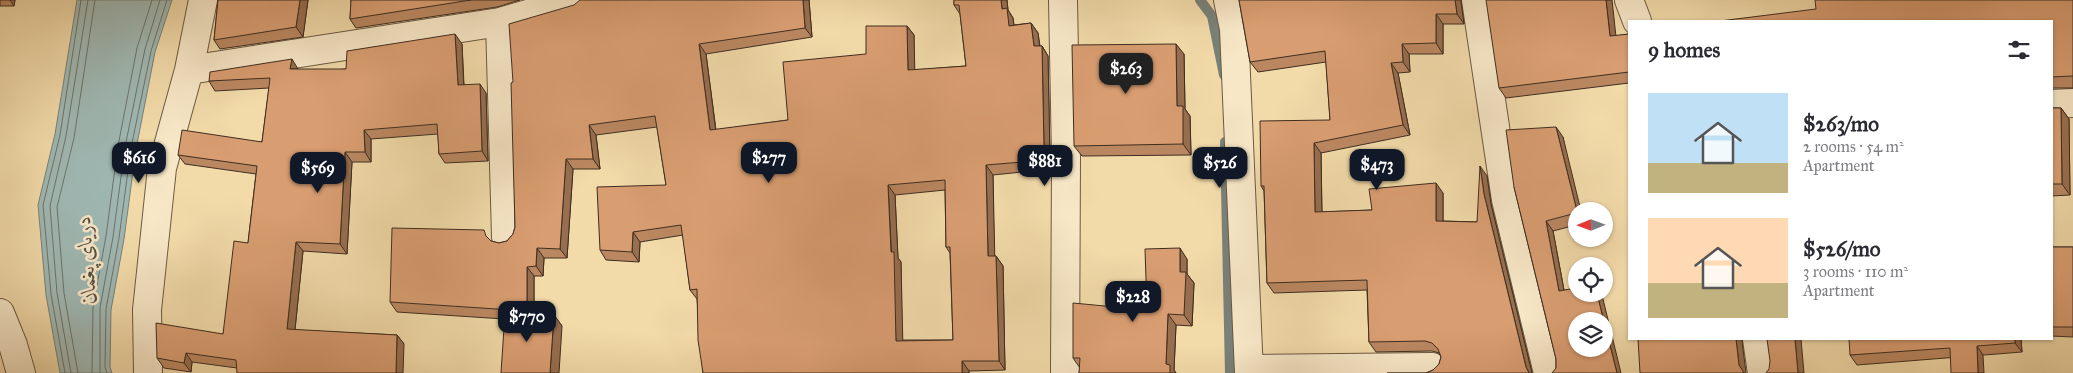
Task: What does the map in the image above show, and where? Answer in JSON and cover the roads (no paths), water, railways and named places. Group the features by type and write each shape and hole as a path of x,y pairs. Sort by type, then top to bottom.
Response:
{"street":[{"path":"148,373 147,310 162,168 189,70 203,0"},
{"path":"189,70 500,22 576,0"},
{"path":"1063,0 1066,158 1065,373"},
{"path":"1228,0 1234,29 1249,371 1432,367"},
{"path":"1476,0 1506,200 1548,373"},
{"path":"1629,0 1637,20"},
{"path":"500,22 506,238"},
{"path":"2053,104 2073,103"},
{"path":"0,314 7,347 21,373"},
{"path":"1756,340 1762,373"}],"water":[{"name":"دریای پغمان","path":"77,0 172,0 155,52 136,149 124,239 111,310 110,367 112,373 60,373 46,295 38,205 55,134"}],"waterway":[{"path":"1200,0 1212,16 1224,75"},
{"path":"1225,142 1230,373"}]}
